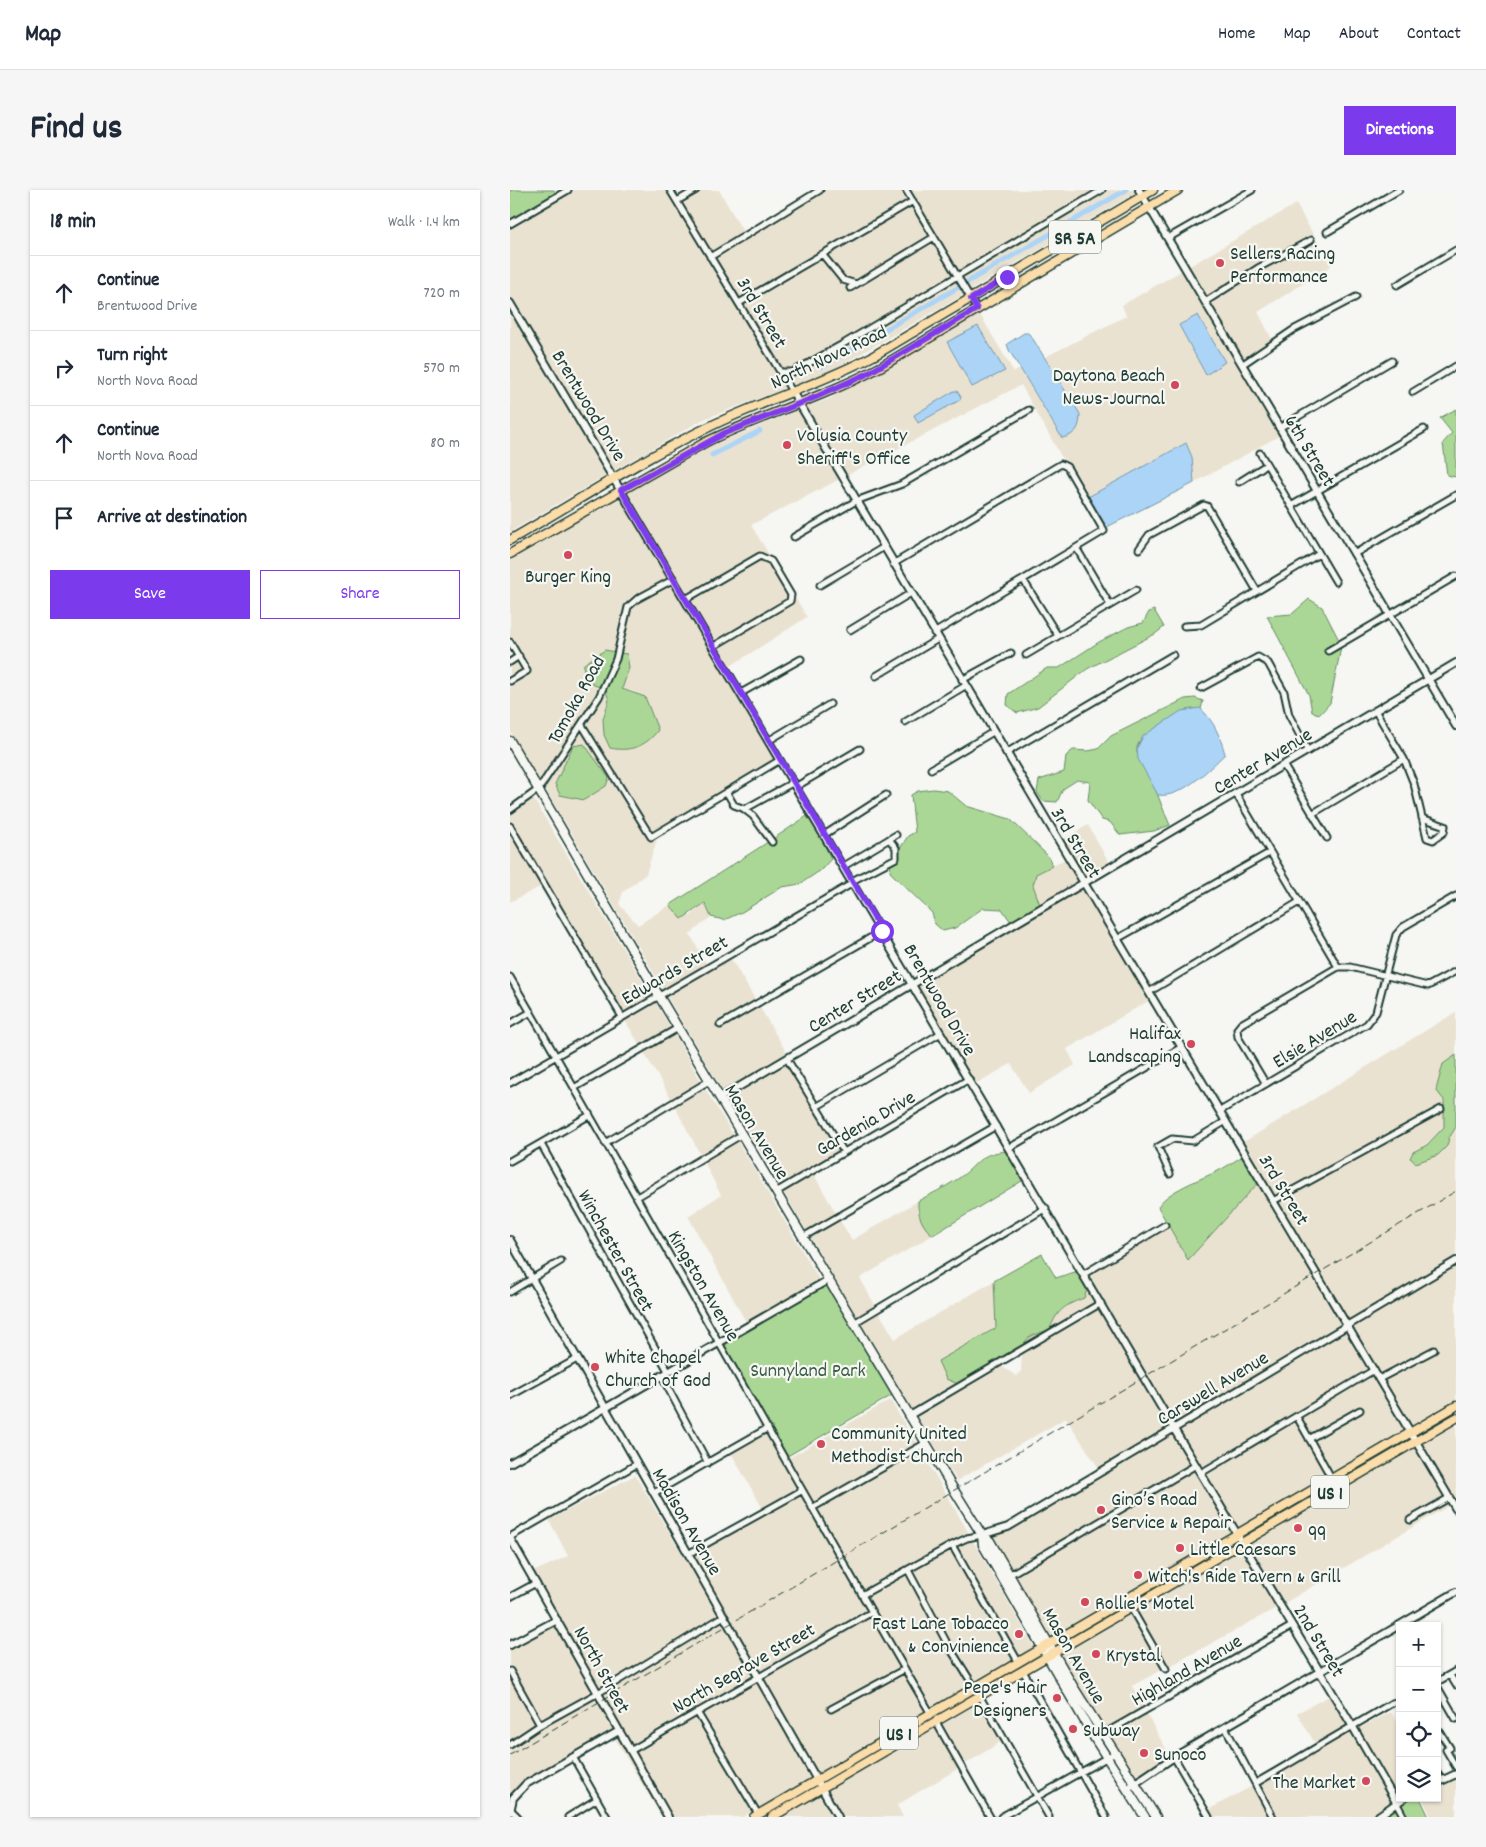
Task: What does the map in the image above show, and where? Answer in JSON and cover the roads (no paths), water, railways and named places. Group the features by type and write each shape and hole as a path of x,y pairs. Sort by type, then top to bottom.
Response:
{"main road":[{"name":"North Nova Road","path":"510,540 706,428 793,393 860,363 1141,193 1154,190"},
{"name":"North Nova Road","path":"510,554 725,433 800,404 873,371 1178,190"},
{"path":"541,536 554,515"},
{"name":"Mason Avenue","path":"510,741 709,1081 909,1416 982,1535 990,1541 1095,1739 1111,1755 1156,1817"},
{"name":"US 1","path":"756,1816 1456,1406"},
{"name":"US 1","path":"772,1817 1051,1656 1456,1418"},
{"name":"Mason Avenue","path":"982,1535 983,1545 1047,1647"},
{"name":"Mason Avenue","path":"1051,1656 1103,1734 1111,1755"},
{"name":"Mason Avenue","path":"1131,1785 1145,1817"}],"street":[{"path":"510,224 568,190"},
{"name":"3rd Street","path":"670,190 800,404 1083,885 1348,1324 1456,1509"},
{"path":"677,201 696,190"},
{"path":"710,257 820,190"},
{"path":"906,190 977,309"},
{"name":"North Nova Road","path":"792,372 1102,190"},
{"path":"1168,238 1252,190"},
{"path":"1326,232 1398,190"},
{"name":"6th Street","path":"1141,193 1456,726"},
{"path":"739,303 913,201"},
{"path":"850,288 934,237"},
{"path":"1205,302 1258,268 1311,240"},
{"path":"1397,285 1456,250"},
{"path":"822,254 843,280 856,284"},
{"path":"1243,364 1293,330 1356,297"},
{"name":"Brentwood Drive","path":"510,303 1145,1377"},
{"path":"1279,428 1392,362"},
{"path":"1413,392 1456,366"},
{"path":"780,372 792,372 787,384"},
{"path":"794,537 856,501 902,484 1030,410"},
{"path":"1291,506 1424,429"},
{"path":"1260,453 1336,582"},
{"path":"876,676 936,636 1104,531 1067,467 1061,464 893,564"},
{"path":"1239,482 1266,465"},
{"path":"1354,554 1456,495"},
{"path":"1139,549 1149,535 1204,505 1207,506 1258,591"},
{"path":"820,585 884,547"},
{"path":"1077,549 1110,605"},
{"path":"1184,626 1201,625 1319,554"},
{"path":"686,599 760,556 771,561 790,595 790,601 714,646"},
{"path":"1328,651 1456,576"},
{"name":"Tomoka Road","path":"510,810 539,789 599,697 616,659 628,608 637,599 674,579"},
{"path":"1024,581 1058,636"},
{"path":"1026,655 1136,590"},
{"path":"850,630 910,593"},
{"path":"510,642 526,671 510,681"},
{"path":"905,722 1011,653"},
{"path":"1006,753 1173,655"},
{"path":"510,662 519,656"},
{"path":"1200,688 1258,657 1268,663 1284,692 1288,715 1308,751"},
{"path":"741,694 801,659"},
{"name":"Center Avenue","path":"1083,885 1456,663"},
{"path":"768,741 830,704"},
{"path":"1376,712 1404,759 1414,784 1424,830 1427,838 1433,840 1444,832 1445,826 1422,818"},
{"path":"582,725 652,838 780,760"},
{"path":"931,769 993,732"},
{"path":"744,809 860,749"},
{"path":"1312,814 1404,759"},
{"path":"1284,766 1327,838"},
{"path":"727,793 734,805 744,809 753,816 772,842"},
{"path":"1236,794 1269,853 1338,967"},
{"path":"824,835 886,795"},
{"path":"510,826 622,1017"},
{"path":"844,866 896,835"},
{"name":"Edwards Street","path":"510,1083 896,858 896,848 889,838"},
{"path":"1117,939 1269,853"},
{"name":"Center Street","path":"720,1098 1083,885"},
{"name":"Elsie Avenue","path":"1220,1111 1367,1024 1376,1012 1396,935 1403,927 1456,896"},
{"path":"1149,992 1299,902"},
{"path":"720,1025 882,931"},
{"path":"1266,1084 1238,1037 1237,1029 1240,1024 1338,967 1350,967 1428,986 1456,972"},
{"name":"Kingston Avenue","path":"510,976 720,1342 801,1491 932,1714"},
{"path":"510,1024 531,1012"},
{"path":"574,1088 678,1028"},
{"path":"816,1107 941,1033"},
{"path":"1009,1148 1182,1047"},
{"path":"787,1059 844,1152"},
{"name":"Gardenia Drive","path":"776,1192 969,1079"},
{"path":"606,1143 709,1081"},
{"path":"1273,1201 1440,1109"},
{"path":"510,1161 590,1115"},
{"path":"1170,1174 1158,1147 1172,1139 1193,1141 1226,1121"},
{"path":"803,1237 996,1126"},
{"path":"637,1197 741,1135"},
{"name":"Winchester Street","path":"540,1144 668,1371"},
{"path":"854,1323 1046,1208"},
{"path":"1084,1274 1165,1225"},
{"name":"Madison Avenue","path":"510,1240 838,1817"},
{"path":"510,1292 561,1261"},
{"name":"Carswell Avenue","path":"982,1535 1008,1526 1456,1262"},
{"path":"510,1463 828,1280"},
{"path":"909,1416 1101,1302"},
{"path":"1379,1379 1434,1350"},
{"path":"510,1396 577,1358"},
{"path":"1201,1473 1374,1370"},
{"path":"661,1375 708,1463"},
{"name":"2nd Street","path":"1145,1377 1353,1727 1404,1817"},
{"path":"1309,1439 1360,1410"},
{"path":"1296,1417 1332,1479"},
{"path":"654,1493 768,1428"},
{"path":"812,1508 926,1443"},
{"path":"510,1537 637,1464"},
{"path":"1009,1575 1196,1465"},
{"path":"688,1554 801,1491"},
{"path":"1410,1520 1449,1498"},
{"path":"862,1595 952,1545 967,1538 982,1535"},
{"name":"North Street","path":"510,1537 668,1817"},
{"path":"952,1545 1019,1663"},
{"path":"908,1570 948,1645 975,1688"},
{"path":"510,1597 536,1583"},
{"path":"1131,1785 1174,1757 1456,1592"},
{"path":"1131,1608 1166,1669"},
{"name":"North Segrave Street","path":"630,1751 872,1612"},
{"path":"510,1745 540,1725 598,1693 724,1616"},
{"path":"510,1645 557,1620"},
{"name":"Highland Avenue","path":"1095,1739 1292,1626"},
{"path":"831,1709 905,1669"},
{"path":"510,1671 540,1725"},
{"path":"1023,1671 1106,1817"},
{"path":"1441,1681 1456,1671"},
{"path":"1450,1675 1456,1685"},
{"path":"1441,1691 1456,1719"},
{"path":"980,1696 1049,1817"},
{"path":"1256,1782 1396,1702"},
{"path":"697,1712 756,1816"},
{"path":"936,1722 990,1817"},
{"path":"1224,1728 1256,1782 1273,1817"},
{"path":"518,1817 510,1811 513,1798 518,1791 619,1731"},
{"path":"1441,1734 1450,1748 1446,1750 1456,1767"},
{"path":"1001,1817 1111,1755"},
{"path":"573,1757 607,1817"},
{"path":"1174,1757 1209,1817"},
{"path":"1441,1780 1456,1774"},
{"path":"568,1817 597,1799"},
{"path":"1377,1817 1396,1802"}],"water":[{"path":"1198,315 1225,362 1206,375 1179,325"},
{"path":"978,326 1005,371 972,387 947,342"},
{"path":"1024,333 1028,333 1031,336 1080,414 1078,427 1074,433 1067,437 1062,438 1009,350 1007,344"},
{"path":"957,391 961,397 960,400 918,423 914,415"},
{"path":"1186,443 1192,457 1194,483 1107,527 1088,497"},
{"path":"1200,708 1216,729 1225,754 1203,775 1185,788 1167,795 1158,795 1138,759 1137,748 1143,736 1181,711"}],"waterway":[{"path":"821,367 1126,190"},
{"path":"712,455 760,431"}],"railway":[{"path":"510,1755 1456,1191"}],"place":[{"name":"Sellers Racing Performance","path":"1220,263"},
{"name":"Daytona Beach News-Journal","path":"1175,385"},
{"name":"Volusia County Sheriff's Office","path":"787,445"},
{"name":"Burger King","path":"568,555"},
{"name":"Halifax Landscaping","path":"1191,1044"},
{"name":"White Chapel Church of God","path":"595,1367"},
{"name":"Community United Methodist Church","path":"821,1444"},
{"name":"Gino’s Road Service & Repair","path":"1101,1510"},
{"name":"qq","path":"1298,1528"},
{"name":"Little Caesars","path":"1180,1548"},
{"name":"Witch's Ride Tavern & Grill","path":"1138,1575"},
{"name":"Rollie's Motel","path":"1085,1602"},
{"name":"Fast Lane Tobacco & Convinience","path":"1019,1634"},
{"name":"Krystal","path":"1096,1654"},
{"name":"Pepe's Hair Designers","path":"1057,1698"},
{"name":"Subway","path":"1073,1729"},
{"name":"Sunoco","path":"1144,1753"},
{"name":"The Market","path":"1366,1781"}],"park label":[{"name":"Sunnyland Park","path":"808,1369"}]}
